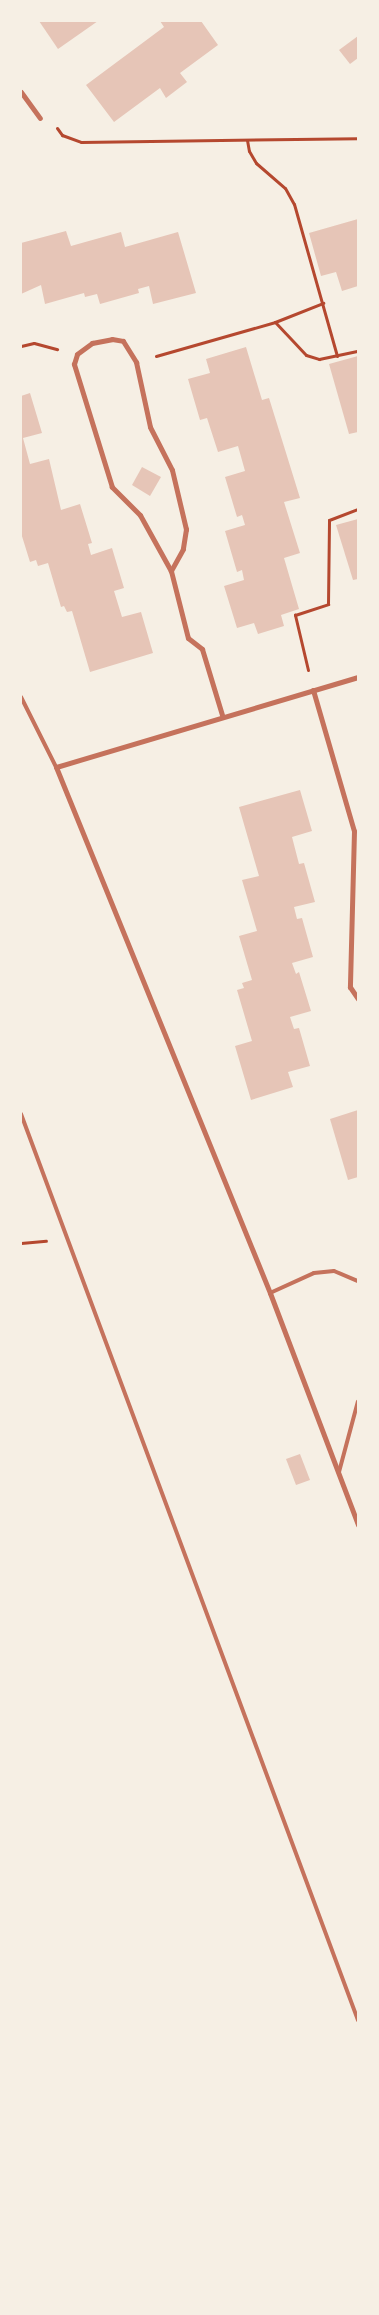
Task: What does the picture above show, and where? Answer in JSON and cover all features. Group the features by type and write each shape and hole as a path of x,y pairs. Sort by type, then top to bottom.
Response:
{"street":[{"path":"21,92 40,118"},
{"path":"171,570 183,549 186,529 172,470 150,427 136,362 123,342 112,339 92,343 77,354 76,376 112,486 140,515 171,570 188,638 202,649 222,715"},
{"path":"358,677 222,715 56,766 270,1293 358,1525"},
{"path":"312,690 356,832 350,987 358,999"}],"lane":[{"path":"21,697 56,766"},
{"path":"21,1114 358,2020"},
{"path":"270,1293 314,1273 334,1271 358,1281"},
{"path":"339,1472 358,1401"}],"path":[{"path":"40,118 48,113 62,136 81,142 358,138"},
{"path":"247,140 249,151 256,164 284,188 294,204 337,356"},
{"path":"136,362 275,322 323,303"},
{"path":"275,322 306,355 319,359 358,351"},
{"path":"21,346 34,343 77,354"},
{"path":"312,690 295,615 328,604 327,532 329,520 358,509"}],"building":[{"path":"39,21 98,21 58,49"},
{"path":"160,21 201,21 218,45 180,73 187,82 166,98 160,88 114,122 86,85 164,27"},
{"path":"358,36 358,58 350,64 339,50"},
{"path":"358,219 358,286 342,291 336,272 321,276 309,233"},
{"path":"66,231 71,246 121,232 125,247 178,232 196,293 153,304 149,286 138,289 139,293 100,304 97,294 85,297 84,293 45,304 41,285 21,294 21,243"},
{"path":"246,347 262,400 269,398 300,498 284,502 300,553 284,558 299,609 281,615 284,626 258,634 254,623 237,628 224,586 244,580 242,570 237,572 225,531 245,525 242,515 237,517 225,477 245,471 238,446 218,452 207,418 200,420 188,379 210,373 206,359"},
{"path":"358,356 358,432 349,434 329,364"},
{"path":"30,393 42,433 23,438 30,464 49,459 61,510 80,504 92,543 88,544 91,555 112,548 124,588 114,591 122,617 141,612 153,653 90,672 72,611 67,612 64,606 61,607 48,563 38,566 36,560 30,562 21,533 21,396"},
{"path":"142,467 161,477 150,496 132,485"},
{"path":"358,519 358,579 353,580 336,525"},
{"path":"300,790 312,831 292,837 299,864 304,863 315,902 294,907 297,919 302,918 313,957 292,963 296,974 299,972 311,1011 290,1017 294,1029 299,1028 310,1066 288,1072 293,1087 251,1100 235,1046 252,1041 237,990 244,988 242,983 252,980 239,936 257,931 242,880 259,876 239,807"},
{"path":"358,1110 358,1177 348,1180 330,1119"},
{"path":"300,1454 310,1480 296,1485 286,1459"}]}
